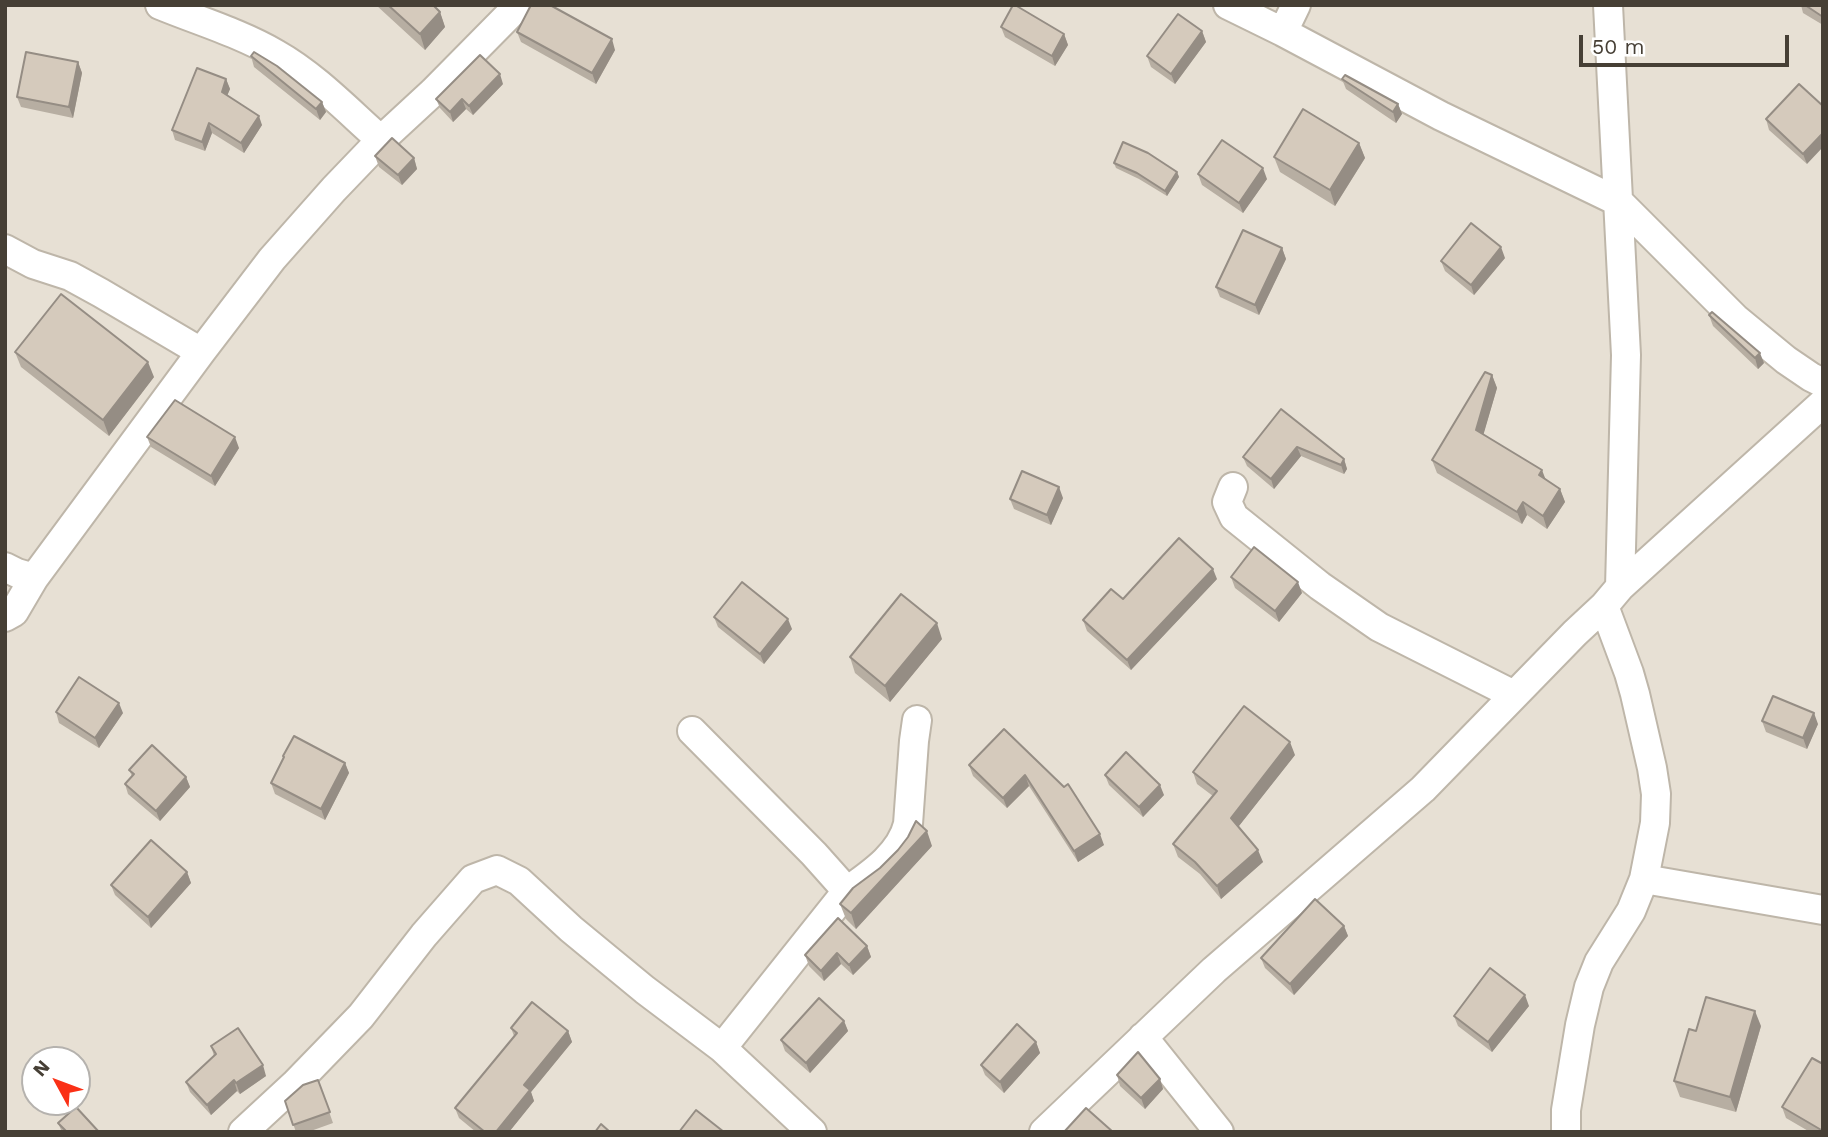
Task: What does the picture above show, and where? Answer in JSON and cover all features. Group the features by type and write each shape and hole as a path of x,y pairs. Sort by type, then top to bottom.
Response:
{"street":[{"path":"160,5 277,54 313,80 381,140"},
{"path":"5,617 14,612 34,578 272,259 381,140 519,5"},
{"path":"1228,5 1441,116 1619,202 1735,318 1786,360 1823,383"},
{"path":"1283,32 1296,5"},
{"path":"1566,1132 1566,1110 1589,987 1599,962 1631,911 1644,879 1655,823 1656,794 1652,768 1635,694 1622,654 1612,596 1626,355 1608,5"},
{"path":"5,249 33,264 80,281 201,352"},
{"path":"1045,1132 1214,970 1423,789 1612,596 1823,403"},
{"path":"1233,486 1227,502 1234,517 1320,586 1379,626 1514,695"},
{"path":"5,567 34,578"},
{"path":"1575,633 1622,654"},
{"path":"722,1048 847,891 867,877 899,846 908,824 917,720"},
{"path":"692,731 847,891"},
{"path":"243,1132 296,1083 361,1016 424,935 473,879 497,870 519,881 571,929 645,990 722,1048 812,1132"},
{"path":"1644,879 1823,910"},
{"path":"1143,1037 1219,1132"}],"shaded area":[{"path":"5,5 1823,5 1823,1132 5,1132"}],"building":[{"path":"388,5 433,5 440,12 420,34"},
{"path":"531,5 550,5 612,39 592,73 517,32"},
{"path":"1013,5 1064,34 1052,56 1001,27"},
{"path":"1805,5 1823,5 1823,17"},
{"path":"1178,14 1202,31 1171,74 1147,56"},
{"path":"26,52 78,62 69,107 17,97"},
{"path":"254,52 277,66 322,102 316,109 251,56"},
{"path":"480,55 500,74 469,106 462,99 450,112 436,99"},
{"path":"197,68 226,79 222,92 259,116 241,143 209,123 202,142 172,130"},
{"path":"1345,75 1398,104 1393,112 1342,79"},
{"path":"1799,84 1823,106 1823,133 1803,154 1766,119"},
{"path":"1303,109 1359,143 1330,190 1274,157"},
{"path":"392,138 414,158 398,175 375,156"},
{"path":"1222,140 1263,168 1239,203 1198,174"},
{"path":"1123,142 1148,153 1177,172 1165,191 1137,173 1114,163"},
{"path":"1471,223 1501,247 1471,285 1441,261"},
{"path":"1243,230 1282,248 1255,305 1216,287"},
{"path":"61,294 148,362 103,420 15,352"},
{"path":"1712,312 1760,353 1755,358 1709,315"},
{"path":"1485,372 1492,375 1476,430 1542,470 1539,475 1560,489 1543,516 1523,502 1517,512 1432,460"},
{"path":"175,400 235,437 211,476 147,437"},
{"path":"1281,409 1344,459 1341,465 1297,447 1271,479 1243,457"},
{"path":"1022,471 1059,487 1047,515 1010,499"},
{"path":"1179,538 1213,569 1127,660 1083,620 1111,589 1123,599"},
{"path":"1254,547 1298,582 1275,611 1231,577"},
{"path":"742,582 788,619 760,654 714,617"},
{"path":"901,594 937,623 885,686 850,657"},
{"path":"79,677 119,703 95,738 56,712"},
{"path":"1773,696 1814,713 1803,738 1762,721"},
{"path":"1244,706 1290,742 1231,818 1258,850 1217,886 1195,862 1173,844 1217,791 1193,772"},
{"path":"1004,729 1064,787 1068,784 1100,834 1074,851 1025,775 1003,798 969,765"},
{"path":"294,736 345,763 321,809 271,783"},
{"path":"152,745 186,777 156,811 125,784 134,774 129,770"},
{"path":"1126,752 1160,785 1139,807 1105,775"},
{"path":"916,821 927,831 851,913 840,904 853,888 880,868 898,850"},
{"path":"151,840 187,872 148,917 111,885"},
{"path":"1315,899 1344,926 1290,984 1261,958"},
{"path":"838,918 867,946 849,965 837,953 821,971 805,955"},
{"path":"1490,968 1525,995 1488,1042 1454,1016"},
{"path":"1706,997 1755,1011 1730,1097 1674,1081 1689,1029 1696,1031"},
{"path":"819,998 844,1021 806,1063 781,1040"},
{"path":"532,1002 568,1031 524,1085 530,1090 496,1132 485,1132 455,1108 517,1033 511,1028"},
{"path":"1017,1024 1036,1042 1000,1082 981,1065"},
{"path":"238,1028 263,1065 236,1083 234,1080 207,1105 186,1082 216,1054 211,1046"},
{"path":"1138,1052 1160,1079 1141,1098 1117,1075"},
{"path":"1812,1058 1823,1064 1823,1131 1782,1107"},
{"path":"318,1080 330,1112 293,1125 285,1101 303,1085"},
{"path":"1086,1108 1113,1132 1064,1132"},
{"path":"696,1110 724,1132 679,1132"},
{"path":"66,1116 84,1116 99,1132 67,1132 58,1123"},
{"path":"601,1124 610,1132 595,1132"}]}
